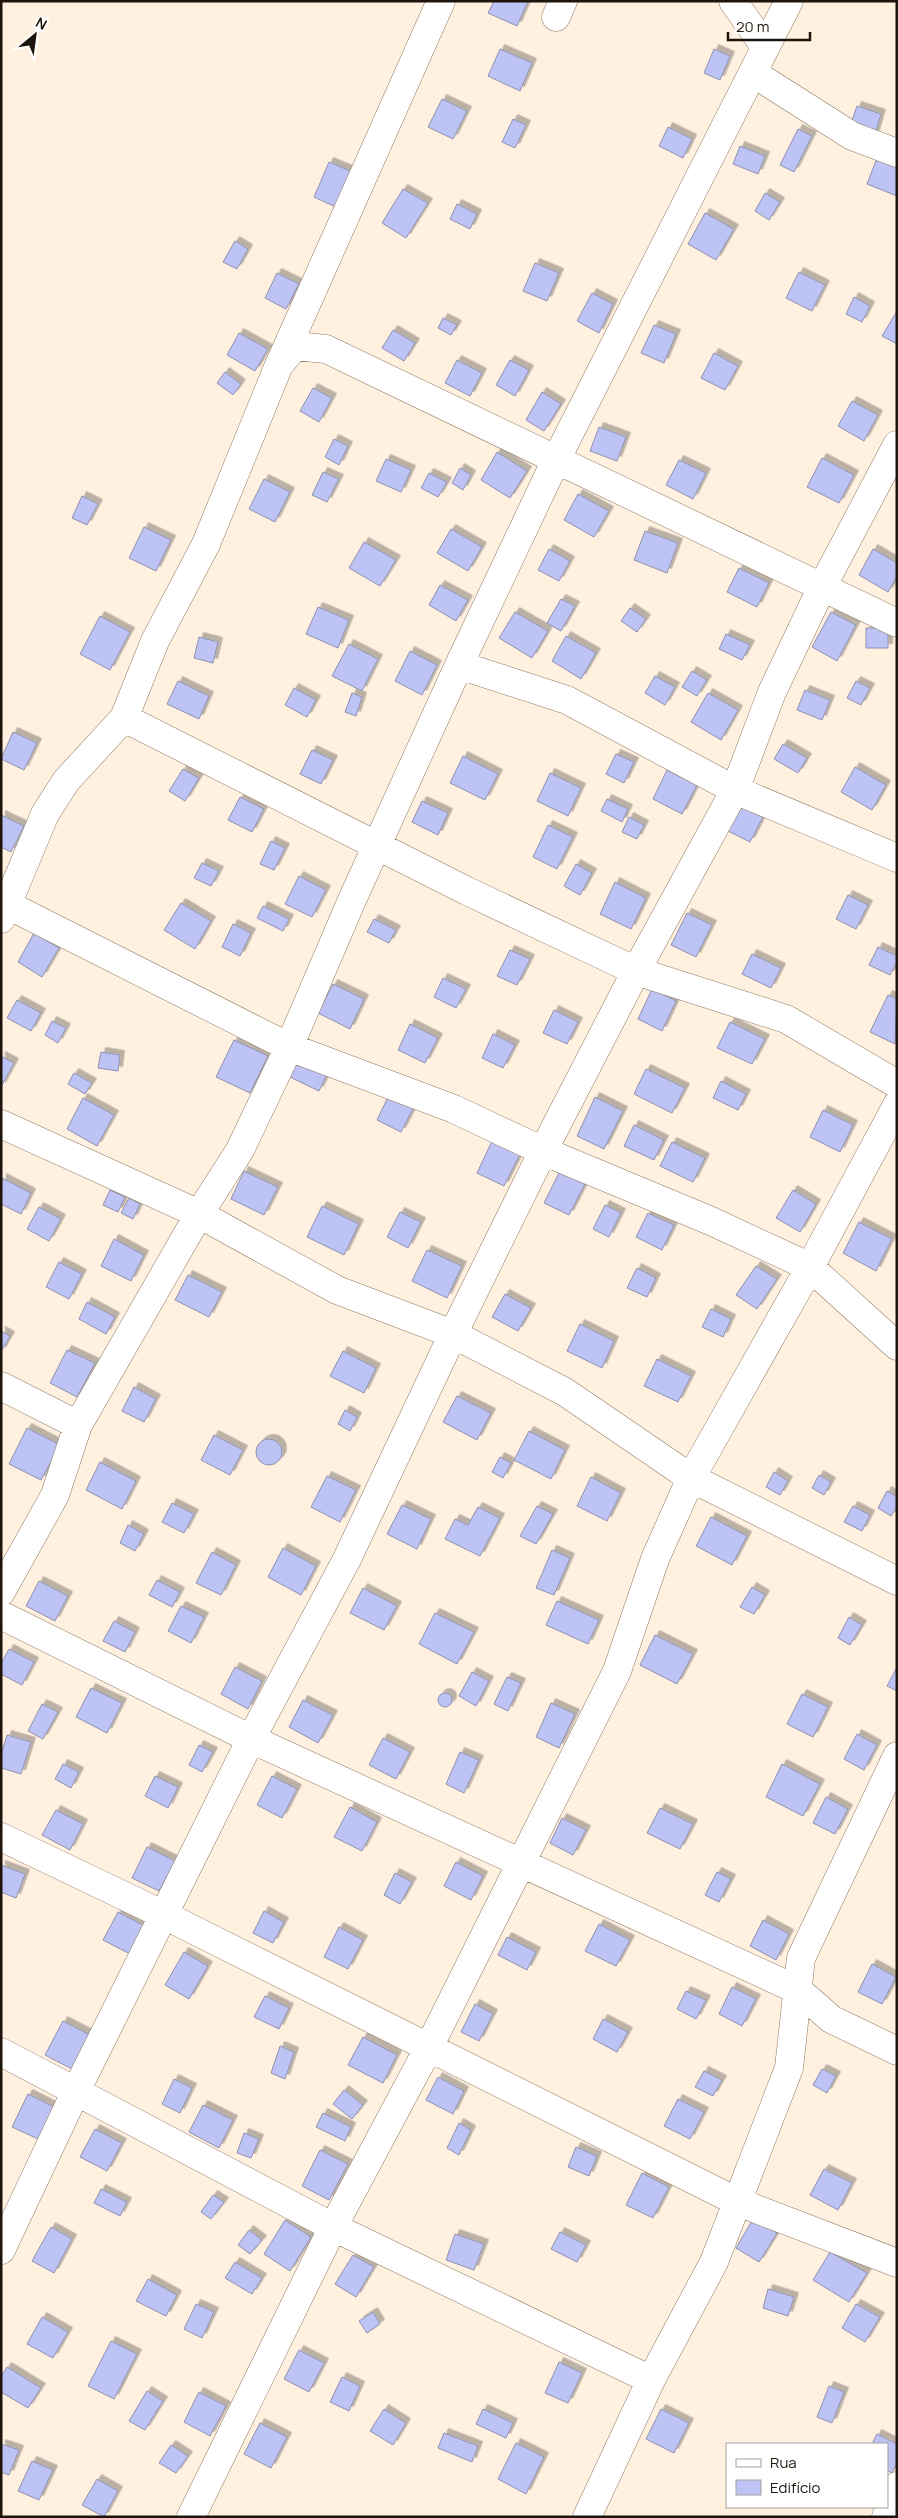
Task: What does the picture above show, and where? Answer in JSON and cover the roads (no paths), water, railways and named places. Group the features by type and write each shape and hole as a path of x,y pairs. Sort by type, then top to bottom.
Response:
{"street":[{"path":"442,1 279,365 206,544 155,641 124,718 66,782 45,814 5,912 289,1047 454,1109 544,1151 712,1220 810,1267 897,1346"},
{"path":"733,1 766,47"},
{"path":"1,1592 55,1495 78,1425 200,1214 240,1150 289,1047 377,844 556,460 789,1"},
{"path":"753,73 852,136 897,153"},
{"path":"279,365 295,346 326,349 897,623"},
{"path":"1,2250 76,2091 250,1739 347,1558 453,1334 544,1151 636,971 735,790 772,692 822,587 897,445"},
{"path":"459,666 567,700 735,790 897,858"},
{"path":"124,718 467,891 636,971 786,1020 897,1084"},
{"path":"191,2517 333,2227 429,2047 617,1671 655,1559 691,1478 810,1267 897,1106"},
{"path":"1,1124 200,1214 337,1290 453,1334 565,1392 691,1478 897,1581"},
{"path":"1,1386 78,1425"},
{"path":"1,1615 250,1739 523,1862 798,1990 831,2019 897,2051"},
{"path":"587,2517 650,2380 714,2262 789,2068 802,1958 887,1803 897,1756"},
{"path":"1,1837 164,1915 738,2202 897,2263"},
{"path":"1,2052 333,2227 650,2380"},
{"path":"886,2517 897,2486"}]}
